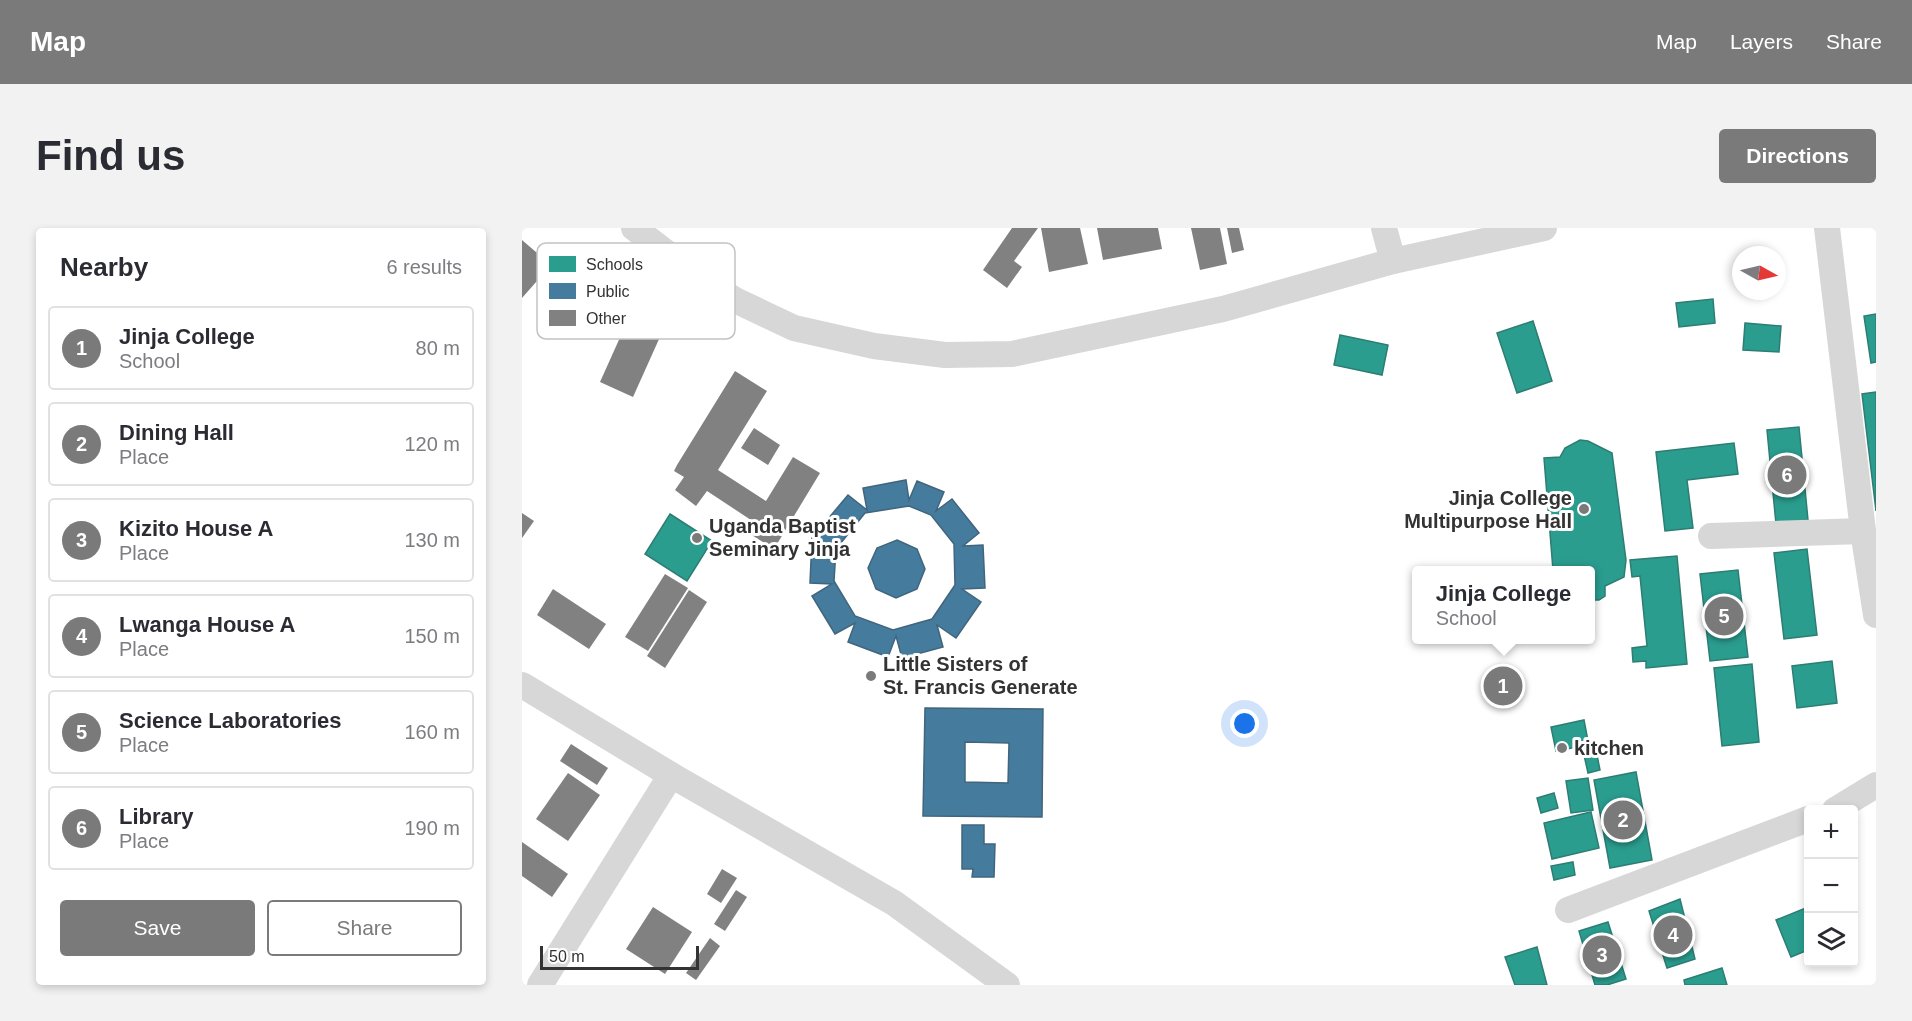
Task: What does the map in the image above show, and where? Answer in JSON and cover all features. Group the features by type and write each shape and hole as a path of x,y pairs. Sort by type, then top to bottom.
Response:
{"street":[{"path":"634,228 654,243"},
{"path":"1384,228 1393,261"},
{"path":"735,300 794,328 874,346 945,354 1012,354 1223,309 1393,261 1544,228"},
{"path":"1827,228 1863,531 1876,615"},
{"path":"1711,536 1863,531"},
{"path":"522,685 671,775 894,903 1007,985"},
{"path":"540,985 671,775"},
{"path":"1843,805 1876,785"},
{"path":"1568,910 1804,821"}],"building: Schools":[{"path":"1713,299 1715,323 1679,327 1676,303"},
{"path":"1876,314 1876,362 1871,363 1864,316"},
{"path":"1533,321 1552,381 1517,393 1497,333"},
{"path":"1745,323 1781,326 1779,352 1743,350"},
{"path":"1340,335 1388,345 1382,375 1334,365"},
{"path":"1876,392 1876,511 1862,394"},
{"path":"1799,427 1808,520 1776,524 1767,430"},
{"name":"Jinja College Multipurpose Hall","path":"1580,440 1588,441 1612,453 1626,560 1624,577 1605,586 1605,596 1599,600 1595,600 1595,566 1553,566 1544,458 1560,457 1565,448"},
{"path":"1734,443 1738,474 1687,480 1693,528 1665,531 1656,452"},
{"path":"670,514 712,541 687,581 645,554"},
{"path":"1807,549 1817,635 1784,639 1774,553"},
{"path":"1677,556 1687,664 1646,668 1646,661 1633,662 1632,648 1647,646 1640,576 1632,577 1630,560"},
{"path":"1738,570 1748,657 1710,661 1700,574"},
{"path":"1832,661 1837,703 1797,708 1792,666"},
{"path":"1752,664 1759,742 1722,746 1714,668"},
{"name":"kitchen","path":"1584,720 1588,741 1594,740 1600,770 1588,773 1582,746 1556,751 1551,727"},
{"path":"1636,772 1652,860 1610,868 1594,780"},
{"path":"1588,778 1593,810 1571,813 1566,781"},
{"path":"1554,793 1558,808 1541,813 1537,798"},
{"path":"1591,812 1599,848 1552,859 1544,823"},
{"path":"1573,862 1575,875 1554,880 1551,866"},
{"path":"1680,899 1695,959 1667,968 1649,911"},
{"path":"1804,909 1804,952 1791,957 1776,920"},
{"path":"1608,922 1626,979 1607,985 1595,985 1579,931"},
{"path":"1537,947 1547,985 1515,985 1505,957"},
{"path":"1722,968 1727,985 1685,985 1684,980"}],"building: Public":[{"path":"906,480 909,500 917,481 944,492 936,511 952,499 979,533 963,546 983,545 985,588 962,589 981,602 956,638 937,625 943,647 902,658 896,636 888,657 848,642 855,623 835,634 812,596 832,584 810,583 812,538 848,495 867,510 863,488","holes":["909,506 931,515 954,544 955,585 932,619 893,630 855,616 834,581 836,549 865,513"]},
{"path":"897,540 917,549 925,569 917,589 896,598 876,589 868,568 877,548"},
{"path":"925,708 1043,709 1042,817 923,816","holes":["965,742 1009,743 1008,783 965,782"]},
{"path":"962,825 984,825 984,844 995,844 994,877 972,877 973,869 962,869"}],"building: Other":[{"path":"1012,228 1038,228 1014,261 1022,267 1007,288 983,270"},
{"path":"1041,228 1080,228 1088,264 1049,272"},
{"path":"1097,228 1158,228 1162,249 1103,260"},
{"path":"1191,228 1220,228 1227,264 1200,270"},
{"path":"1227,228 1239,228 1244,250 1232,253"},
{"path":"522,240 537,253 537,281 522,298"},
{"path":"619,339 659,339 633,397 600,382"},
{"path":"735,371 767,391 718,470 766,501 793,457 820,473 774,549 747,532 754,522 707,491 696,506 675,490 684,477 674,471 677,465"},
{"path":"754,428 780,445 768,465 741,448"},
{"path":"522,513 534,521 522,538"},
{"path":"665,574 688,588 648,651 625,637"},
{"path":"553,589 606,624 589,649 537,615"},
{"path":"689,590 707,602 665,668 647,656"},
{"path":"571,744 608,768 597,785 560,761"},
{"path":"568,773 600,795 568,841 536,819"},
{"path":"522,842 568,874 552,897 522,876"},
{"path":"722,869 737,878 721,903 707,894"},
{"path":"736,890 747,897 725,931 714,924"},
{"path":"653,907 692,932 665,974 626,949"},
{"path":"710,938 720,946 696,980 686,973"}],"place":[{"name":"Library","path":"1787,475"},
{"name":"Jinja College Multipurpose Hall","path":"1584,509"},
{"name":"Uganda Baptist Seminary Jinja","path":"697,538"},
{"name":"Science Laboratories","path":"1724,616"},
{"name":"Little Sisters of St. Francis Generate","path":"871,676"},
{"name":"Jinja College","path":"1503,686"},
{"name":"kitchen","path":"1562,748"},
{"name":"Dining Hall","path":"1623,820"},
{"name":"Lwanga House A","path":"1673,935"},
{"name":"Kizito House A","path":"1602,955"}]}
